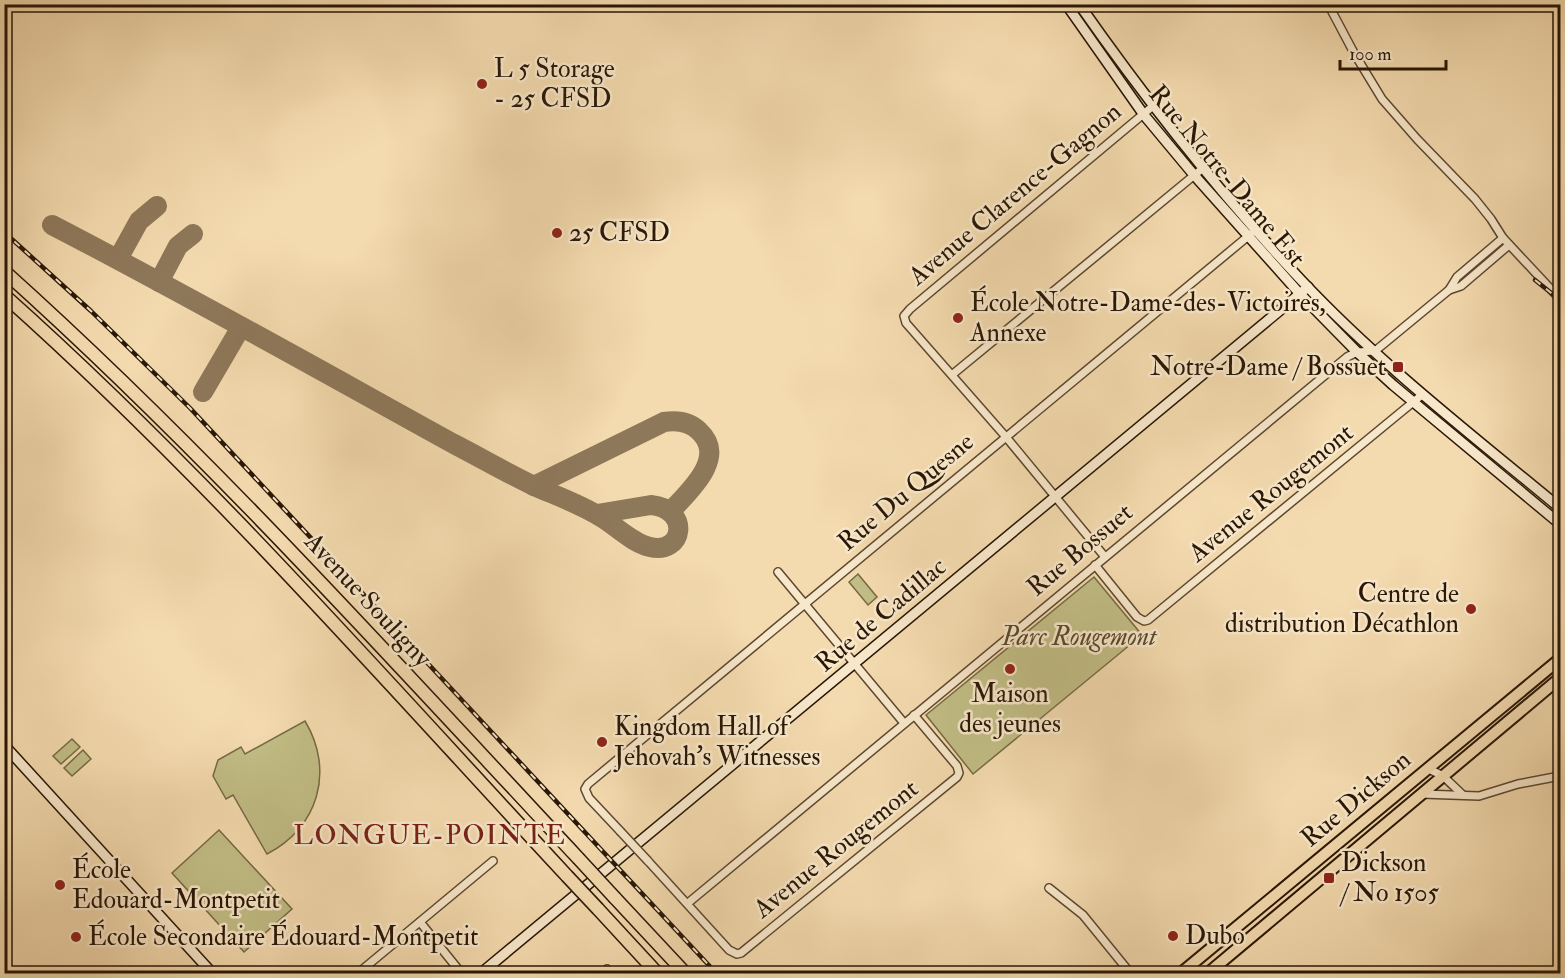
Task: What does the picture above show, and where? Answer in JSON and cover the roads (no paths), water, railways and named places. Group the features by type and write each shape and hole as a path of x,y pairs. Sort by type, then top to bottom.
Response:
{"highway":[{"name":"Avenue Souligny","path":"4,271 113,371 213,469 686,974"},
{"name":"Avenue Souligny","path":"4,295 124,406 244,527 658,974"}],"main road":[{"name":"Rue Notre-Dame Est","path":"1066,4 1144,114 1194,175 1300,294 1357,352 1413,403 1560,524"},
{"name":"Rue Notre-Dame Est","path":"1079,4 1203,168 1308,287 1423,394 1560,508"},
{"name":"Rue de Cadillac","path":"480,974 1308,287"},
{"path":"1508,479 1515,470"},
{"name":"Rue Dickson","path":"1180,974 1560,659"},
{"name":"Rue Dickson","path":"1207,974 1560,678"},
{"path":"1508,703 1518,714"},
{"path":"1475,730 1485,742"},
{"path":"4,745 213,974"}],"street":[{"path":"1328,4 1382,99 1475,199 1503,238 1560,299"},
{"name":"Avenue Clarence-Gagnon","path":"953,374 906,323 904,316 1154,106"},
{"path":"1105,557 953,374 1203,168"},
{"name":"Rue Du Quesne","path":"688,903 589,798 585,789 591,781 1256,229"},
{"path":"1357,352 1375,351 1449,290 1457,277 1503,238"},
{"path":"1449,290 1461,286 1509,245"},
{"name":"Rue Bossuet","path":"688,903 1347,357 1357,352"},
{"name":"Avenue Rougemont","path":"1095,565 1137,617 1144,621 1150,619 1423,394"},
{"path":"778,572 904,723"},
{"name":"Avenue Rougemont","path":"688,903 729,950 737,954 745,950 954,781 959,773 957,766 914,715"},
{"path":"1429,769 1443,776 1457,792 1465,796"},
{"path":"1422,794 1479,796 1518,784 1560,776"},
{"path":"357,974 493,861"},
{"path":"1049,888 1083,915 1131,974"},
{"path":"420,922 462,974"}],"railway":[{"path":"4,232 91,311 190,408 717,974"},
{"path":"1535,280 1560,300"}],"place":[{"name":"L 5 Storage - 25 CFSD","path":"482,84"},
{"name":"25 CFSD","path":"557,233"},
{"name":"École Notre-Dame-des-Victoires, Annexe","path":"958,318"},
{"name":"Notre-Dame / Bossuet","path":"1398,367"},
{"name":"Centre de distribution Décathlon","path":"1471,609"},
{"name":"Maison des jeunes","path":"1010,669"},
{"name":"Kingdom Hall of Jehovah's Witnesses","path":"602,742"},
{"name":"Dickson / No 1505","path":"1329,878"},
{"name":"École Edouard-Montpetit","path":"60,885"},
{"name":"Dubo","path":"1173,936"},
{"name":"École Secondaire Édouard-Montpetit","path":"76,937"}],"district":[{"name":"LONGUE-POINTE","path":"430,835"}],"park label":[{"name":"Parc Rougemont","path":"1079,637"}]}
